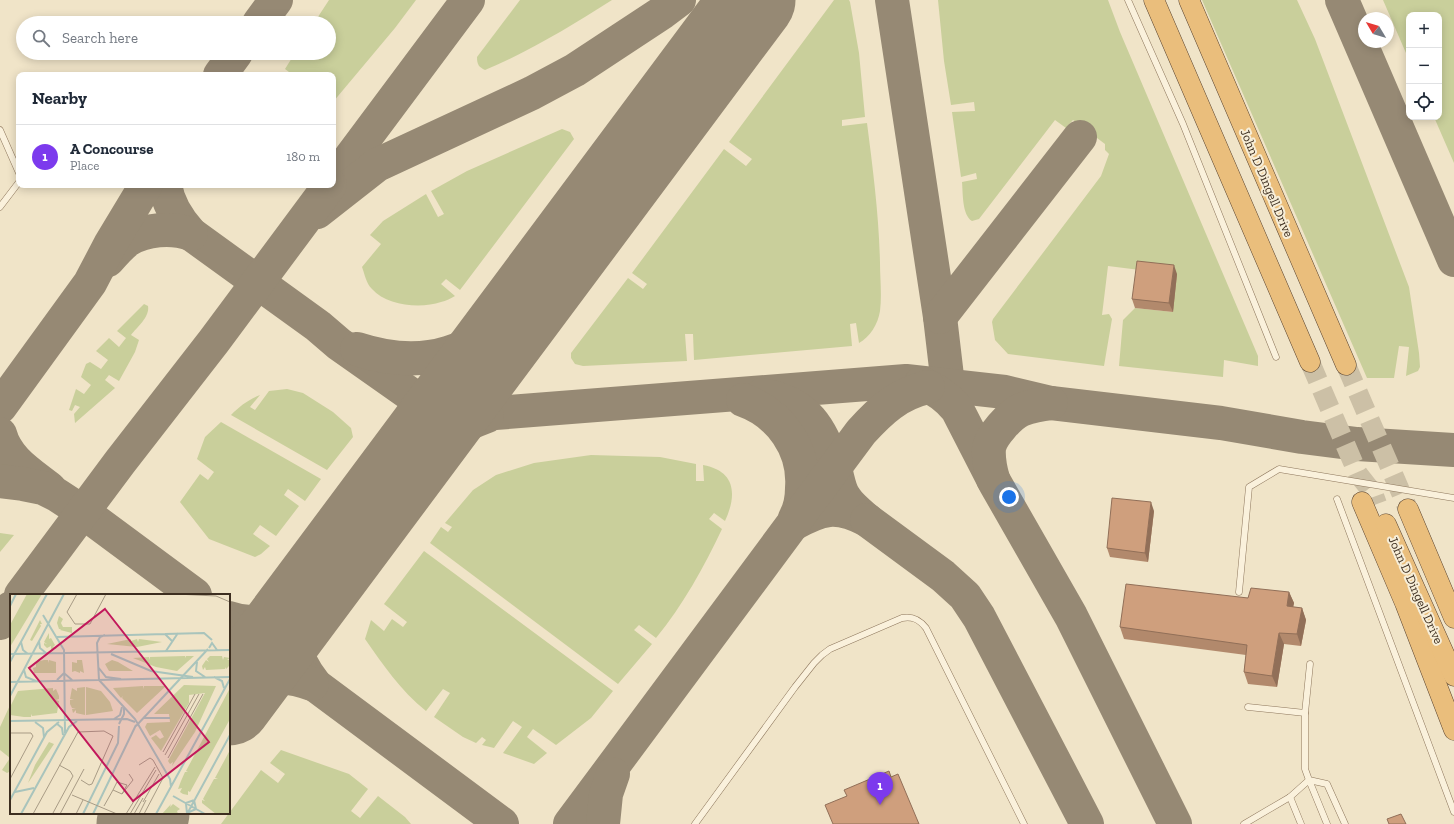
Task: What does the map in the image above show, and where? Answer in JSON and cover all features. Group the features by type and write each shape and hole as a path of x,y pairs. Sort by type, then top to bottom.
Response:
{"highway":[{"path":"1154,0 1310,362"},
{"name":"John D Dingell Drive","path":"1189,0 1346,365"},
{"name":"John D Dingell Drive","path":"1454,676 1370,503 1405,603 1454,730"},
{"name":"John D Dingell Drive","path":"1408,509 1454,618"}],"lane":[{"path":"1128,0 1183,124 1276,358"},
{"path":"0,130 2,139 16,168"},
{"path":"0,207 16,186"},
{"path":"1239,592 1249,487 1279,469 1454,498"},
{"path":"1337,499 1454,812"},
{"path":"694,824 795,687 822,655 830,649 908,617 919,621 926,628 1024,824"},
{"path":"1310,664 1305,713 1306,769 1327,824"},
{"path":"1248,707 1305,713"},
{"path":"1244,824 1290,797 1310,780"},
{"path":"1310,780 1328,784 1345,824"},
{"path":"1290,797 1301,824"}],"green space":[{"path":"329,0 416,0 395,28 336,98 336,72 289,72 285,69 291,60 336,60 336,16 319,16"},
{"path":"520,0 612,0 550,38 518,55 485,70 481,68 477,62 477,57"},
{"path":"834,0 849,0 850,2 859,53 865,117 842,120 842,126 867,123 878,228 881,293 879,316 873,330 859,343 856,323 850,324 852,346 694,360 693,334 685,334 687,361 583,366 575,364 571,358 571,353 628,278 643,289 647,284 632,273 724,149 746,166 752,159 729,142"},
{"path":"938,0 1108,0 1120,32 1258,356 1258,366 1224,360 1223,377 1119,366 1123,320 1135,308 1173,312 1140,270 1108,266 1102,315 1109,314 1112,319 1104,366 1008,354 995,340 992,322 993,319 1101,176 1109,154 1105,150 1105,144 1073,120 1066,128 1055,120 979,219 972,221 966,214 962,182 977,179 976,173 961,177 952,112 975,111 974,102 951,105 944,61"},
{"path":"1202,0 1297,0 1315,39 1409,287 1419,353 1420,367 1418,371 1406,376 1409,347 1399,346 1394,378 1367,378"},
{"path":"1383,0 1454,0 1454,163 1435,120 1442,120 1442,12 1406,12 1406,53 1394,25 1394,12 1388,12"},
{"path":"562,129 570,132 574,139 460,290 446,279 441,284 455,296 445,301 433,304 414,305 386,299 378,295 370,287 362,267 381,244 370,235 383,221 426,194 438,217 444,214 431,191 467,171"},
{"path":"144,304 148,306 147,314 131,335 139,340 135,352 119,381 109,375 105,380 115,388 75,423 74,414 80,407 75,405 72,411 69,410 76,389 84,394 91,385 81,377 86,364 90,362 101,369 108,360 96,351 109,338 119,347 126,338 117,331"},
{"path":"287,389 303,393 333,412 351,428 353,437 327,470 231,415 244,404 260,395 250,407 255,410 269,391"},
{"path":"221,422 321,479 305,501 288,489 284,495 299,506 276,536 260,525 253,534 270,546 255,557 209,539 180,502 200,474 208,480 214,472 197,459 205,437"},
{"path":"591,455 660,457 696,464 696,481 704,481 703,465 714,468 728,478 732,493 729,511 725,521 714,513 709,519 722,529 692,585 666,625 656,638 639,625 634,630 652,644 618,684 430,543 441,527 448,532 452,527 445,523 473,490 496,475 534,463"},
{"path":"0,533 14,535 0,552"},
{"path":"424,551 613,691 591,718 556,745 533,729 527,737 547,753 534,764 503,753 522,727 513,721 494,748 482,745 486,740 482,737 476,743 463,737 434,717 450,693 443,689 426,711 400,686 365,639 371,620 384,631 392,619 403,627 407,622 384,604"},
{"path":"10,705 10,758 0,750 0,727"},
{"path":"281,750 349,774 368,789 351,811 360,818 378,796 405,817 411,824 221,824 230,814 230,812 261,770 278,783 285,774 270,763"},
{"path":"10,758 10,772 7,773 2,770"}],"building":[{"path":"1137,261 1174,265 1169,303 1132,299"},
{"path":"1112,498 1151,502 1145,553 1107,548"},
{"path":"1126,584 1248,598 1251,588 1289,592 1287,606 1302,608 1297,634 1279,633 1272,676 1244,672 1247,645 1120,627"},
{"path":"889,771 891,777 898,774 919,824 833,824 825,805 847,796 844,790"},
{"path":"1401,814 1406,824 1389,824 1387,819"}],"taxiway":[{"path":"264,16 276,0"},
{"path":"336,177 468,0"},
{"path":"317,212 377,165 532,93 575,70 679,0"},
{"path":"892,0 940,317 948,385 956,405"},
{"path":"1342,0 1454,260"},
{"path":"222,72 231,60"},
{"path":"940,317 1080,137"},
{"path":"0,407 90,283 111,243 144,188"},
{"path":"165,188 168,199 174,211 191,234 318,326 339,344 420,401 446,413 469,415 906,381 1005,392 1051,403 1221,423 1302,437 1357,444 1454,450"},
{"path":"22,594 120,462 214,341 328,188"},
{"path":"108,260 128,240 142,233 159,230 176,230 191,234"},
{"path":"357,349 382,356 406,358 428,357 448,353 468,345 488,333 506,319 529,296 559,261"},
{"path":"921,383 941,394 957,409 995,483 1071,616 1175,824"},
{"path":"570,824 861,432 891,404 908,394 928,387"},
{"path":"762,395 791,404 810,420 818,430 830,455 843,495 852,507 867,520 846,512 829,510 812,514 793,524"},
{"path":"743,400 756,406 779,423 788,434 794,446 802,474 802,496 795,518"},
{"path":"993,479 989,448 990,443 997,432 1012,416 1021,410 1036,405 1051,403"},
{"path":"393,484 416,457 435,442 460,427 487,416"},
{"path":"0,434 3,443 14,459 50,489"},
{"path":"0,481 43,488 57,495 83,512 194,594"},
{"path":"867,520 943,576 965,596 979,617 1087,824"},
{"path":"230,618 251,622 271,619 290,610 308,597"},
{"path":"306,600 298,623 296,643 297,653 301,662 314,683"},
{"path":"0,623 10,609"},
{"path":"230,622 502,824"},
{"path":"230,629 234,636 239,654 237,683 231,701"},
{"path":"236,695 254,684 272,678 291,678 312,684"},
{"path":"603,824 606,794 613,774"}],"runway":[{"path":"230,702 753,0"},
{"path":"139,824 146,814"}],"tunnel":[{"path":"1310,362 1358,474 1373,493 1377,504"},
{"path":"1346,365 1408,509"}],"place":[{"name":"A Concourse","path":"880,805"}]}
